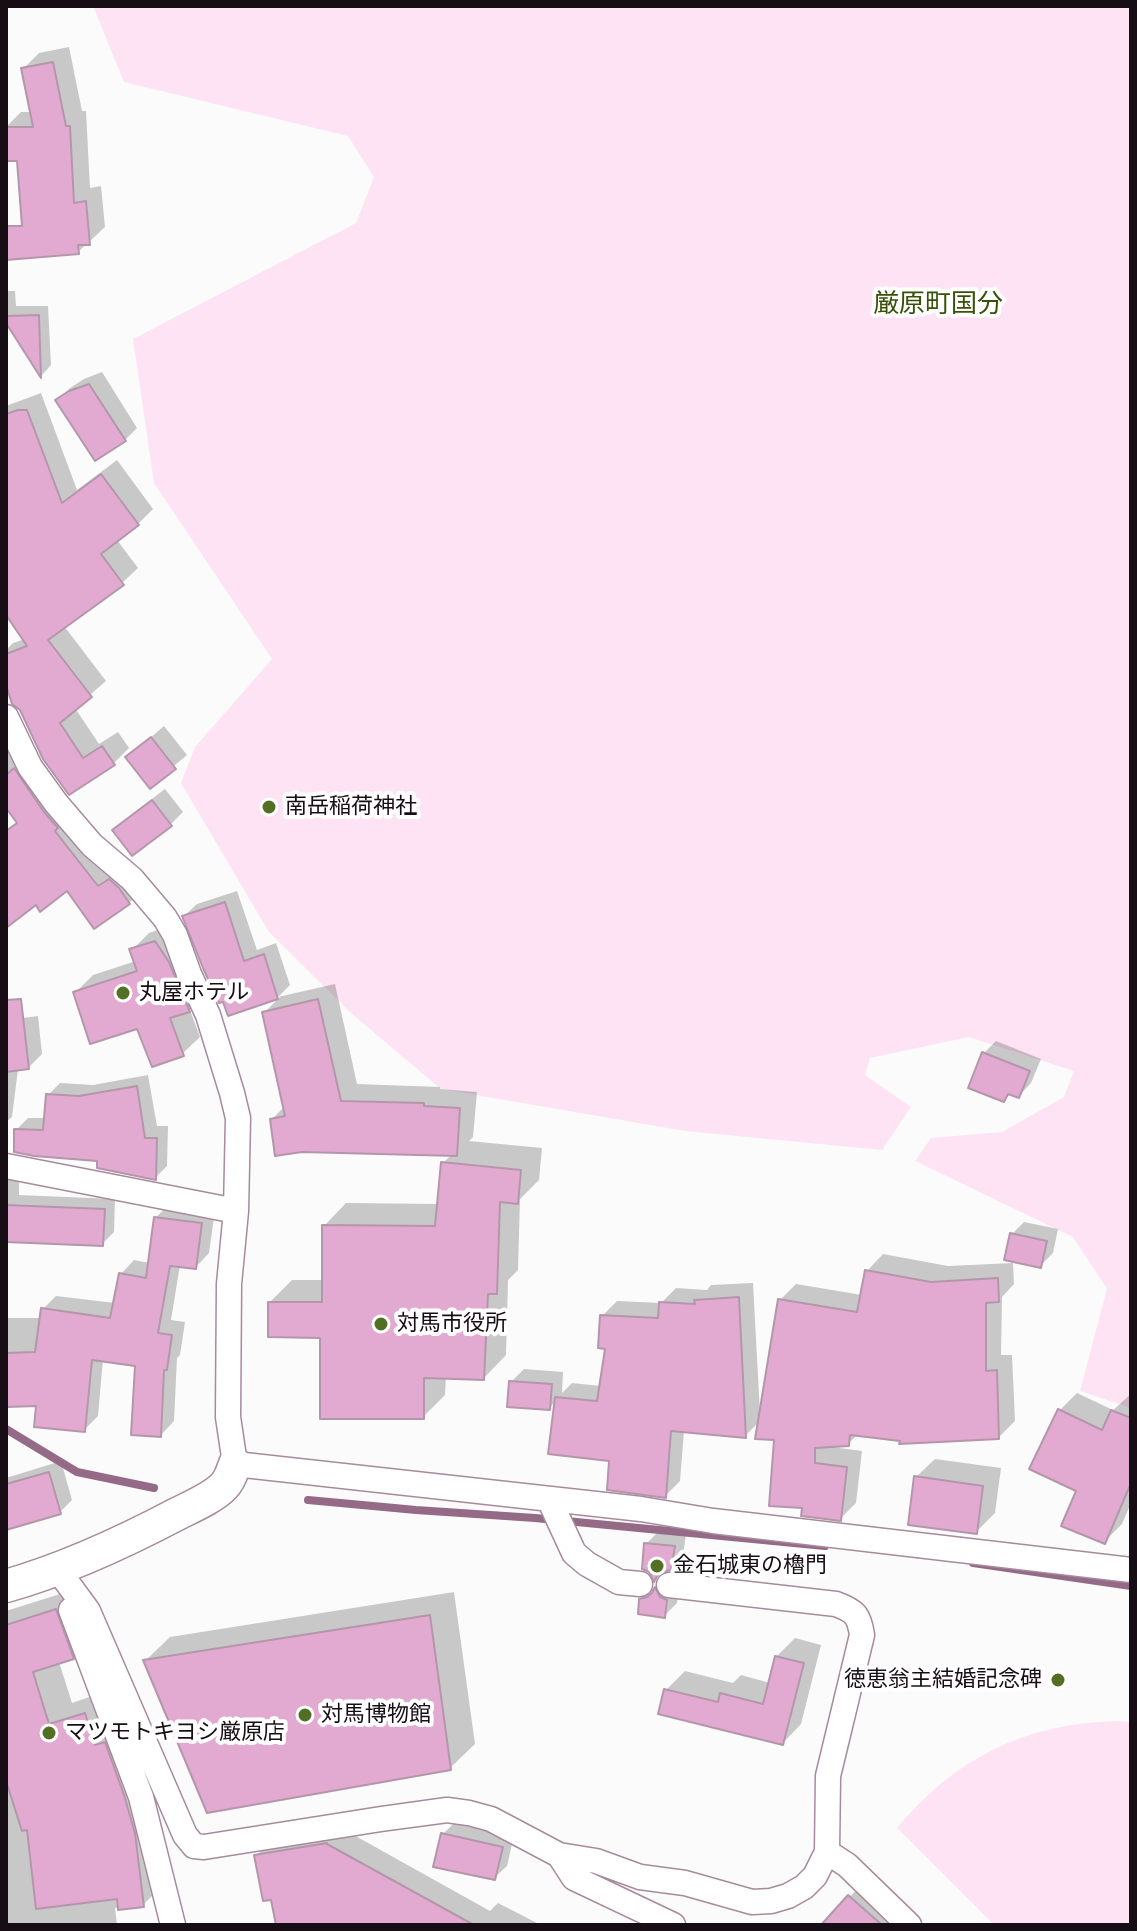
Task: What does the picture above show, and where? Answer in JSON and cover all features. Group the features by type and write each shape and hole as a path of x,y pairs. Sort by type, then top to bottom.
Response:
{"street":[{"path":"6,717 30,767 56,803 92,845 132,879 165,918 175,935 208,1015 238,1118 236,1211 229,1284 228,1402 235,1464 231,1476 223,1487 196,1505 154,1526 58,1570 6,1586"},
{"path":"6,1166 236,1211"},
{"path":"235,1464 1131,1570"},
{"path":"549,1499 574,1553 619,1582 640,1584"},
{"path":"58,1570 88,1611 185,1835 194,1846 447,1810 491,1819 559,1855 596,1861 640,1877 685,1883 752,1902 788,1896 815,1876 827,1852 828,1776 862,1635 860,1622 850,1609 836,1604 669,1585"},
{"path":"58,1570 141,1797 173,1925"},
{"path":"827,1852 847,1865 909,1925"},
{"path":"559,1855 574,1878 673,1925"}],"shaded area":[{"path":"93,6 1131,6 1131,1408 1080,1391 1107,1289 1073,1237 915,1161 931,1138 1002,1132 1064,1097 1074,1071 969,1037 870,1058 865,1075 911,1107 882,1150 685,1131 441,1089 352,1014 269,932 181,783 195,747 272,659 154,483 133,339 356,223 374,177 348,136 124,82"},
{"path":"1131,1722 1131,1925 994,1925 897,1828 943,1782 994,1749 1051,1729"}],"building":[{"path":"53,62 66,126 70,126 74,203 86,201 90,245 78,245 79,254 6,260 6,226 22,226 17,161 6,161 6,127 33,127 21,68"},
{"path":"39,315 41,378 6,323 6,316"},
{"path":"89,384 126,441 95,461 55,400"},
{"path":"27,410 62,503 101,474 139,525 101,554 124,585 48,640 92,697 60,723 83,758 102,746 115,765 69,795 43,759 20,710 12,704 6,685 6,654 27,646 6,615 6,414"},
{"path":"151,737 176,769 150,789 125,757"},
{"path":"14,768 58,828 55,831 98,886 109,879 130,904 94,929 67,891 40,912 36,905 6,928 6,831 17,823 6,808 6,775"},
{"path":"152,800 172,826 132,856 112,830"},
{"path":"225,902 244,961 264,954 278,999 228,1016 223,1002 219,1003 182,916"},
{"name":"丸屋ホテル","path":"155,941 169,962 190,1012 170,1018 184,1056 152,1067 137,1029 90,1044 73,992 137,971 129,949"},
{"path":"21,999 29,1069 6,1072 6,1000"},
{"path":"318,999 341,1101 424,1103 424,1106 460,1108 457,1156 302,1152 275,1156 270,1119 285,1116 262,1012"},
{"path":"982,1052 1030,1071 1019,1098 1008,1094 1004,1102 968,1088"},
{"path":"137,1086 145,1138 157,1138 156,1180 97,1168 97,1161 14,1152 14,1129 43,1130 46,1094 79,1096"},
{"path":"441,1162 521,1170 518,1204 500,1202 497,1294 488,1294 484,1380 424,1378 424,1419 320,1419 320,1338 268,1337 268,1302 322,1302 322,1225 435,1226"},
{"path":"6,1205 105,1209 103,1246 6,1242"},
{"path":"154,1217 202,1223 196,1269 170,1266 158,1333 172,1335 167,1370 164,1370 161,1437 131,1435 135,1366 92,1360 85,1432 34,1427 36,1406 6,1407 6,1353 35,1352 41,1308 110,1318 119,1273 146,1278"},
{"path":"1010,1233 1047,1241 1041,1268 1004,1260"},
{"path":"865,1270 931,1282 998,1278 999,1302 986,1303 986,1371 997,1370 999,1439 899,1444 900,1441 850,1435 849,1446 815,1448 815,1463 847,1467 841,1521 801,1516 802,1508 769,1506 774,1440 755,1439 778,1299 857,1312"},
{"path":"739,1297 746,1438 671,1431 666,1498 607,1490 609,1461 548,1454 555,1397 597,1401 605,1349 598,1348 600,1315 658,1318 659,1302 695,1304 694,1300"},
{"path":"509,1381 552,1384 550,1410 507,1407"},
{"path":"1058,1409 1102,1430 1111,1410 1131,1418 1131,1483 1105,1544 1061,1526 1076,1491 1029,1469"},
{"path":"49,1472 61,1514 6,1530 6,1484"},
{"path":"914,1476 983,1486 977,1534 908,1525"},
{"path":"644,1543 675,1546 671,1570 662,1572 654,1582 649,1572 642,1569"},
{"path":"655,1587 660,1597 667,1600 665,1618 638,1614 639,1599 647,1597"},
{"path":"56,1609 74,1659 33,1672 49,1724 85,1713 95,1745 105,1742 135,1833 144,1907 118,1910 117,1899 36,1909 27,1830 22,1831 6,1781 6,1625"},
{"name":"対馬博物館","path":"430,1615 451,1770 207,1813 143,1660"},
{"path":"775,1656 804,1663 783,1745 658,1714 664,1689 718,1702 720,1693 763,1704"},
{"path":"441,1833 503,1847 495,1880 433,1867"},
{"path":"327,1843 474,1925 276,1925 271,1900 263,1901 254,1855"},
{"path":"848,1895 882,1925 821,1925"}],"waterway":[{"path":"6,1429 77,1472 154,1488"},
{"path":"308,1500 825,1546"},
{"path":"973,1563 1131,1586"}],"place":[{"name":"南岳稲荷神社","path":"269,807"},
{"name":"丸屋ホテル","path":"123,993"},
{"name":"対馬市役所","path":"381,1324"},
{"name":"金石城東の櫓門","path":"657,1566"},
{"name":"徳恵翁主結婚記念碑","path":"1058,1680"},
{"name":"対馬博物館","path":"305,1715"},
{"name":"マツモトキヨシ厳原店","path":"49,1733"}],"district":[{"name":"厳原町国分","path":"938,304"}]}
